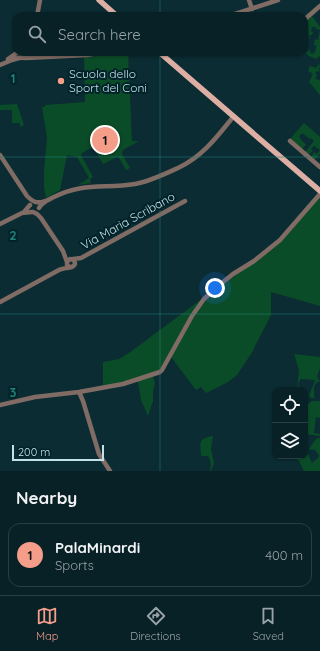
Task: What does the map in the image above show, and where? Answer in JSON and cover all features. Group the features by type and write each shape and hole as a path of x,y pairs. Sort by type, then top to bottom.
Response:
{"main road":[{"path":"99,0 112,12"},
{"path":"164,56 320,193"}],"street":[{"path":"39,12 41,0"},
{"path":"249,0 252,9"},
{"path":"242,12 278,0"},
{"path":"308,16 320,6"},
{"path":"0,65 18,56"},
{"path":"22,213 37,212 46,201 75,188 139,183 179,167 195,158 208,147 233,117"},
{"path":"290,141 320,167"},
{"path":"0,155 31,200 38,204 41,218"},
{"path":"0,405 35,397 79,392 123,384 160,372 192,316 204,299 233,274 254,261 280,240 320,193"},
{"path":"0,302 71,262 41,218 30,208 28,196"},
{"path":"0,224 22,213 33,202 46,201"},
{"name":"Via Maria Scribano","path":"71,262 185,201"},
{"path":"79,392 99,454 110,471"}],"green space":[{"path":"312,16 320,27 320,30 316,29 316,27 312,27 311,31 313,32 312,35 310,35 309,41 308,19"},
{"path":"320,30 320,56 316,59 308,55 308,51 310,49 312,54 315,52 317,46 314,45 315,39 318,40"},
{"path":"128,56 132,141 139,141 123,150 122,154 130,168 126,170 117,157 103,164 93,147 82,153 81,155 93,177 90,179 91,183 78,185 89,178 77,157 67,155 60,190 46,198 44,171 47,138 42,107 45,107 45,105 85,102 84,57"},
{"path":"319,63 320,68 318,69 320,70 319,72 317,71 315,73 317,75 315,79 320,80 320,95 309,82 313,74 308,71 310,66 316,68"},
{"path":"17,104 24,125 20,127 20,123 12,123 12,110 0,110 0,105"},
{"path":"304,123 320,137 320,150 314,146 311,149 313,151 308,155 305,152 314,141 311,138 310,139 302,133 299,137 306,145 302,149 290,139"},
{"path":"320,150 320,154 315,160 311,157 314,152 317,154"},
{"path":"320,198 320,306 271,292 271,315 253,351 237,375 228,382 206,393 201,387 196,390 171,357 197,312 208,298 222,285 280,242"},
{"path":"203,298 160,370 130,381 103,386 103,362 119,359 129,353"},
{"path":"294,354 320,357 320,368 317,377 320,381 315,384 315,398 311,398 309,396 315,380 300,379 298,386 300,387 297,387 299,370"},
{"path":"153,376 155,384 153,401 148,416 141,400 138,381"},
{"path":"312,401 320,401 320,418 316,417 314,433 320,434 320,436 308,434 308,404"},
{"path":"213,436 211,449 214,463 210,471 211,465 209,457 201,456 200,444 205,438"},
{"path":"320,438 320,471 304,471 297,459 308,459 308,454 312,463 318,458 319,455 314,449 309,449 316,439"}],"place":[{"name":"Scuola dello Sport del Coni","path":"61,81"},
{"name":"PalaMinardi","path":"105,140"}]}
